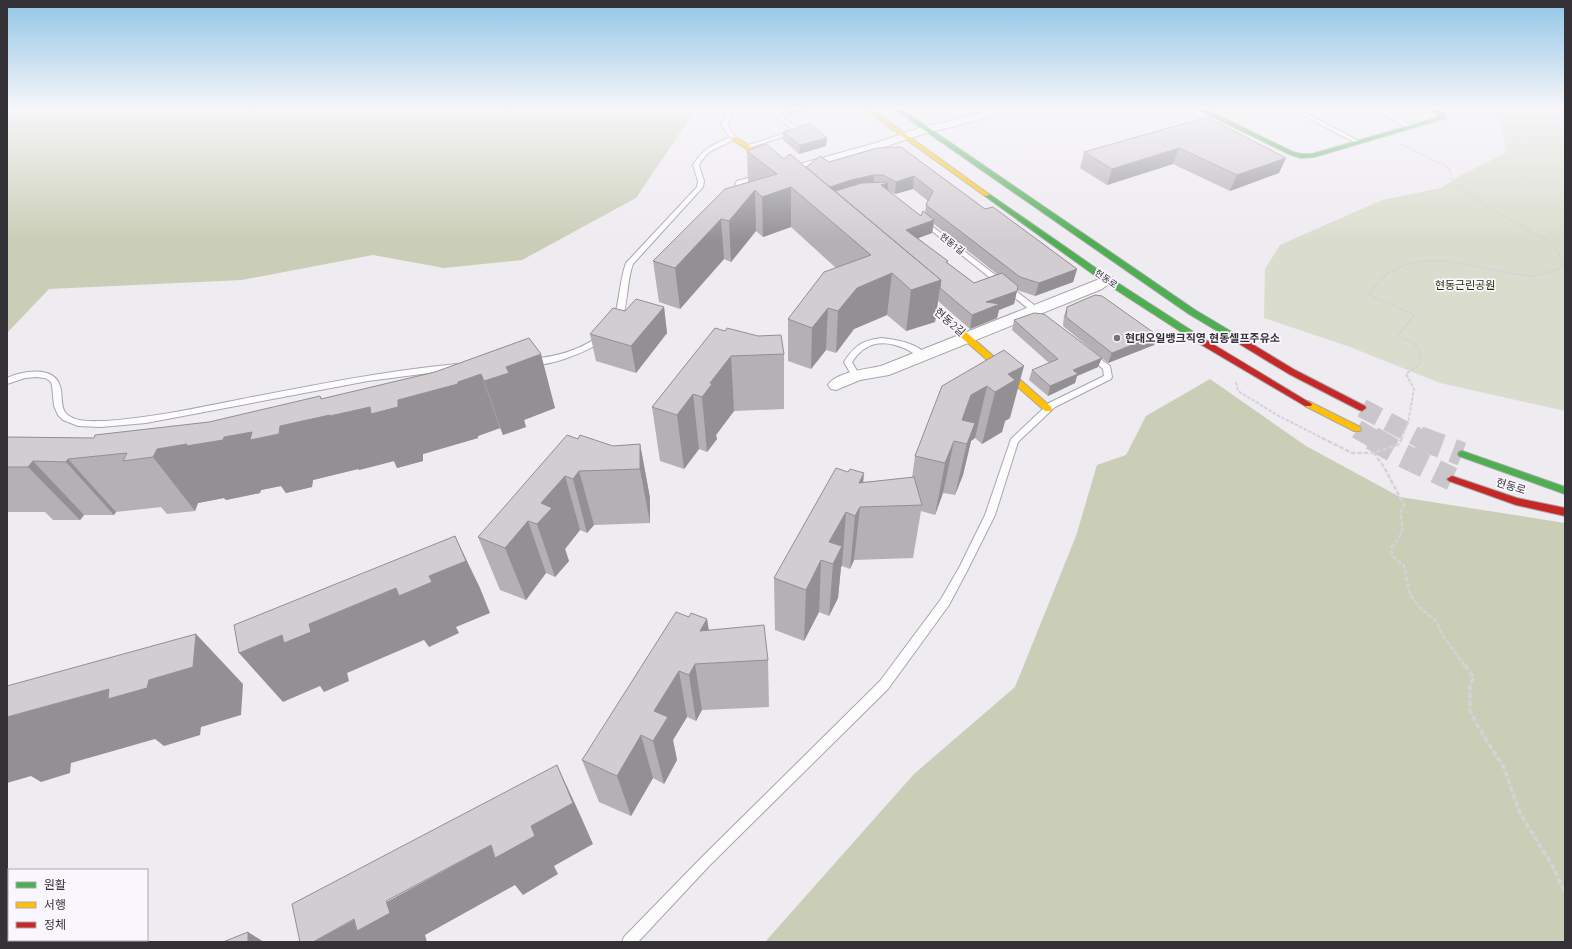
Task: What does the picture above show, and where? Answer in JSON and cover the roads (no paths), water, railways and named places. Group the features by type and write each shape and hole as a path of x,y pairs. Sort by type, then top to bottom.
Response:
{"main road":[{"path":"754,153 788,182"},
{"name":"현동로","path":"929,153 1107,280 1173,324 1233,362 1295,398 1357,429"},
{"path":"962,153 1216,327 1292,372 1362,408"},
{"path":"1291,153 1295,155 1312,156 1321,153"},
{"name":"현동2길","path":"906,284 1048,409"},
{"name":"현동로","path":"1462,454 1565,491"},
{"name":"현동로","path":"1452,479 1516,501 1565,512"}],"street":[{"path":"741,184 846,153"},
{"path":"836,385 856,376 884,371 966,337 1041,315 1107,280"}],"lane":[{"path":"524,362 569,356 590,347 611,329 621,312 623,285 630,263 700,187 701,181 696,165 703,153"},
{"name":"현동1길","path":"918,217 1041,315"},
{"path":"856,376 848,362 853,352 860,346 866,344 882,341 898,342 910,346 923,355"},
{"path":"629,942 705,862 884,685 904,660 945,602 964,568 990,515 1014,441 1048,409 1108,377 1107,368 1086,351"},
{"path":"7,380 26,374 50,376 56,382 59,411 65,418 77,422 114,424 378,377 467,366"}],"tunnel":[{"path":"1362,408 1419,438"},
{"path":"1357,429 1374,439"},
{"path":"1372,438 1398,453 1452,479"},
{"path":"1419,438 1462,454"}],"place":[{"name":"현대오일뱅크직영 현동셀프주유소","path":"1117,338"}],"park label":[{"name":"현동근린공원","path":"1465,285"}]}
